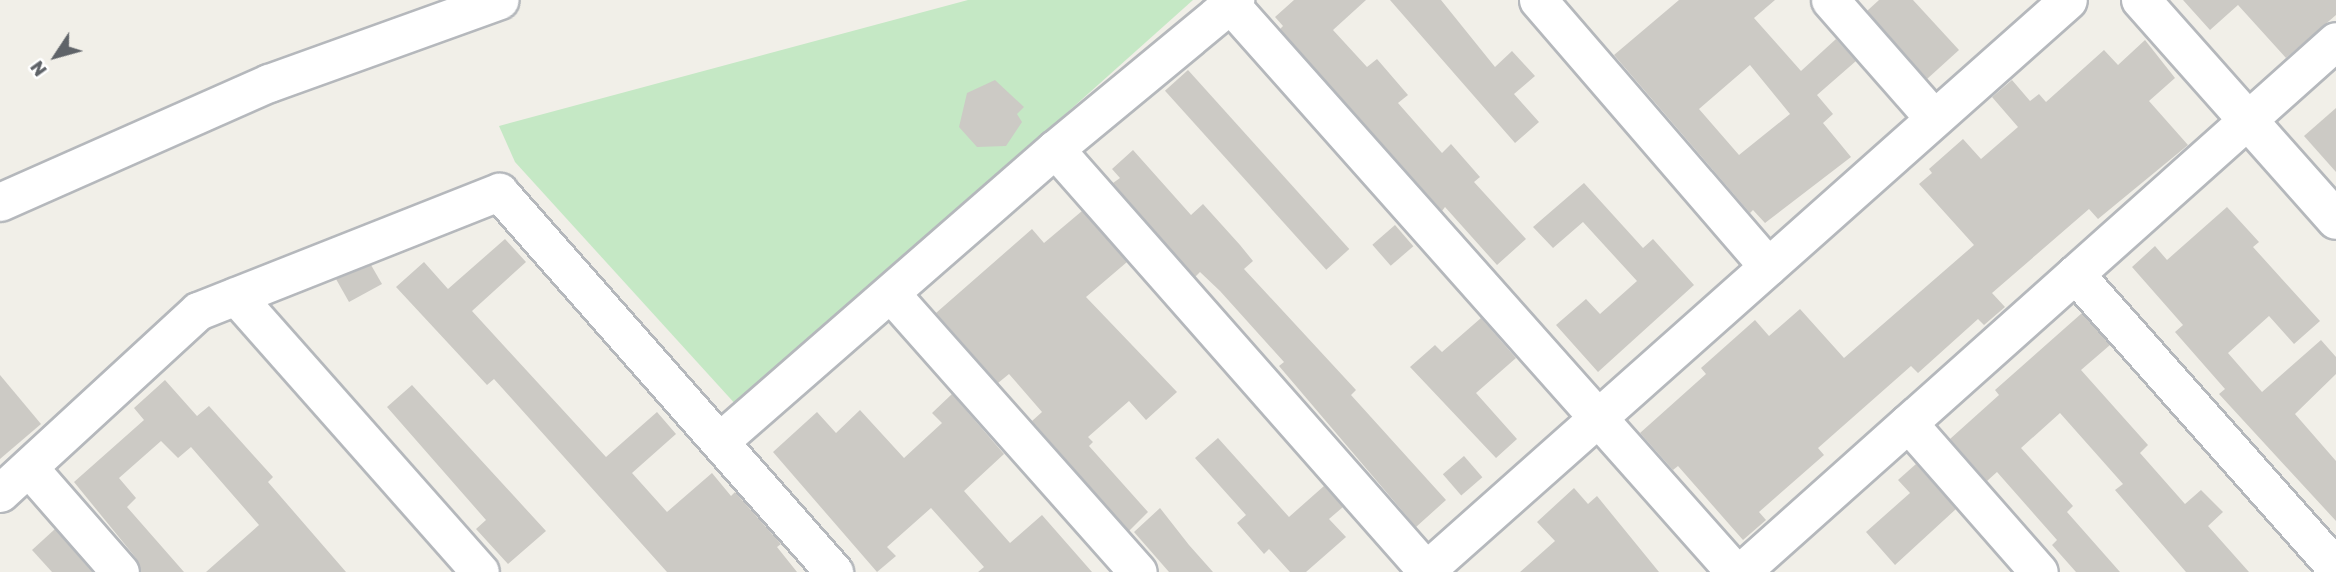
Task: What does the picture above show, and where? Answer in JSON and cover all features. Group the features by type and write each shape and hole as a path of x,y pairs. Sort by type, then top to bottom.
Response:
{"street":[{"path":"0,202 269,83 500,0"},
{"path":"1538,0 1768,266"},
{"path":"1830,0 1932,116"},
{"path":"1055,149 1425,571 1600,419 1932,116 2067,0"},
{"path":"2141,0 2336,220"},
{"path":"720,441 892,295 1055,149 1232,2 1735,572"},
{"path":"1741,572 2336,41"},
{"path":"0,493 198,311 499,192 834,572"},
{"path":"2075,274 2336,568"},
{"path":"892,295 1138,572"},
{"path":"236,296 480,572"},
{"path":"1908,423 2039,572"},
{"path":"29,468 120,572"}],"green space":[{"path":"968,0 1193,0 738,407 515,162 499,126"}],"building":[{"path":"1294,0 1366,0 1333,30 1367,67 1377,59 1408,95 1398,103 1442,153 1451,144 1480,177 1474,182 1526,239 1497,265 1445,207 1442,211 1280,29 1283,26 1275,17"},
{"path":"1390,0 1441,0 1495,67 1512,51 1535,76 1514,94 1539,122 1515,143"},
{"path":"1679,0 1775,0 1754,18 1801,71 1836,39 1856,61 1817,95 1833,114 1823,123 1851,157 1765,223 1753,210 1750,213 1614,55","holes":["1750,65 1790,114 1739,155 1699,109"]},
{"path":"1879,0 1913,0 1959,50 1927,79 1867,11"},
{"path":"2183,0 2336,0 2336,15 2286,58 2238,5 2210,30"},
{"path":"2145,40 2175,78 2149,101 2188,145 2098,219 2089,209 1992,293 2005,307 1984,325 1978,319 1918,373 1911,366 1818,448 1824,455 1759,512 1766,520 1743,540 1678,466 1673,470 1640,433 1706,374 1701,368 1755,320 1769,336 1800,309 1844,358 1974,245 1919,184 1932,173 1929,169 1963,139 1981,159 2018,127 1992,97 2012,80 2030,101 2039,94 2046,102 2104,50 2118,65"},
{"path":"1188,70 1349,249 1326,270 1165,91"},
{"path":"995,80 1024,107 1017,114 1022,122 1006,146 977,147 959,127 967,93"},
{"path":"2336,108 2336,172 2304,136"},
{"path":"1133,150 1191,215 1203,204 1240,245 1253,261 1244,269 1356,390 1351,395 1446,500 1416,527 1279,366 1284,362 1220,291 1200,272 1195,277 1113,183 1120,178 1112,169"},
{"path":"1584,183 1643,248 1653,239 1694,285 1598,372 1556,325 1586,299 1600,314 1637,281 1583,222 1553,248 1533,227"},
{"path":"2227,207 2259,242 2253,247 2320,321 2294,344 2269,316 2228,353 2262,392 2321,340 2336,357 2336,374 2295,414 2336,461 2336,521 2219,394 2225,389 2175,332 2183,325 2132,267 2155,246 2167,260"},
{"path":"1082,211 1127,262 1086,297 1177,392 1146,420 1129,401 1088,437 1093,442 1089,446 1148,512 1129,531 1032,421 1042,412 1009,374 998,383 936,313 1032,229 1044,243"},
{"path":"1395,225 1413,246 1391,266 1372,245"},
{"path":"505,239 526,262 472,311 606,457 657,412 676,434 632,473 667,512 712,473 731,496 735,492 781,544 777,547 797,572 667,572 494,379 487,385 396,287 424,262 448,289"},
{"path":"371,265 382,284 349,302 336,279"},
{"path":"2082,313 2110,345 2081,370 2148,445 2140,453 2185,504 2201,490 2223,512 2208,526 2249,572 2186,572 2115,490 2123,484 2060,413 2021,448 2073,506 2067,512 2120,572 2076,572 2052,545 2057,540 1997,472 1987,481 1950,439 1999,395 1995,390"},
{"path":"1481,318 1516,358 1476,393 1517,439 1496,458 1410,367 1435,345 1442,352"},
{"path":"0,375 41,424 0,459"},
{"path":"165,380 197,416 209,406 273,477 268,482 346,572 206,572 259,525 191,447 178,458 161,441 119,478 136,498 127,507 184,572 140,572 136,558 74,482 144,420 134,408"},
{"path":"412,385 546,531 508,564 476,529 486,520 387,407"},
{"path":"952,394 1004,454 964,491 1010,543 1042,515 1092,572 978,572 984,567 931,508 887,547 896,556 877,572 773,452 817,412 836,433 860,410 904,458 942,423 932,413"},
{"path":"1218,438 1289,517 1324,486 1343,507 1329,519 1346,537 1306,572 1290,572 1269,549 1264,554 1237,523 1246,515 1195,458"},
{"path":"1464,456 1482,477 1461,496 1443,474"},
{"path":"1916,464 1956,509 1895,565 1866,532 1910,493 1898,480"},
{"path":"1574,488 1588,504 1597,496 1659,572 1520,572 1555,541 1537,522"},
{"path":"1160,508 1213,572 1169,572 1134,532"},
{"path":"55,529 92,572 52,572 32,550"}]}
